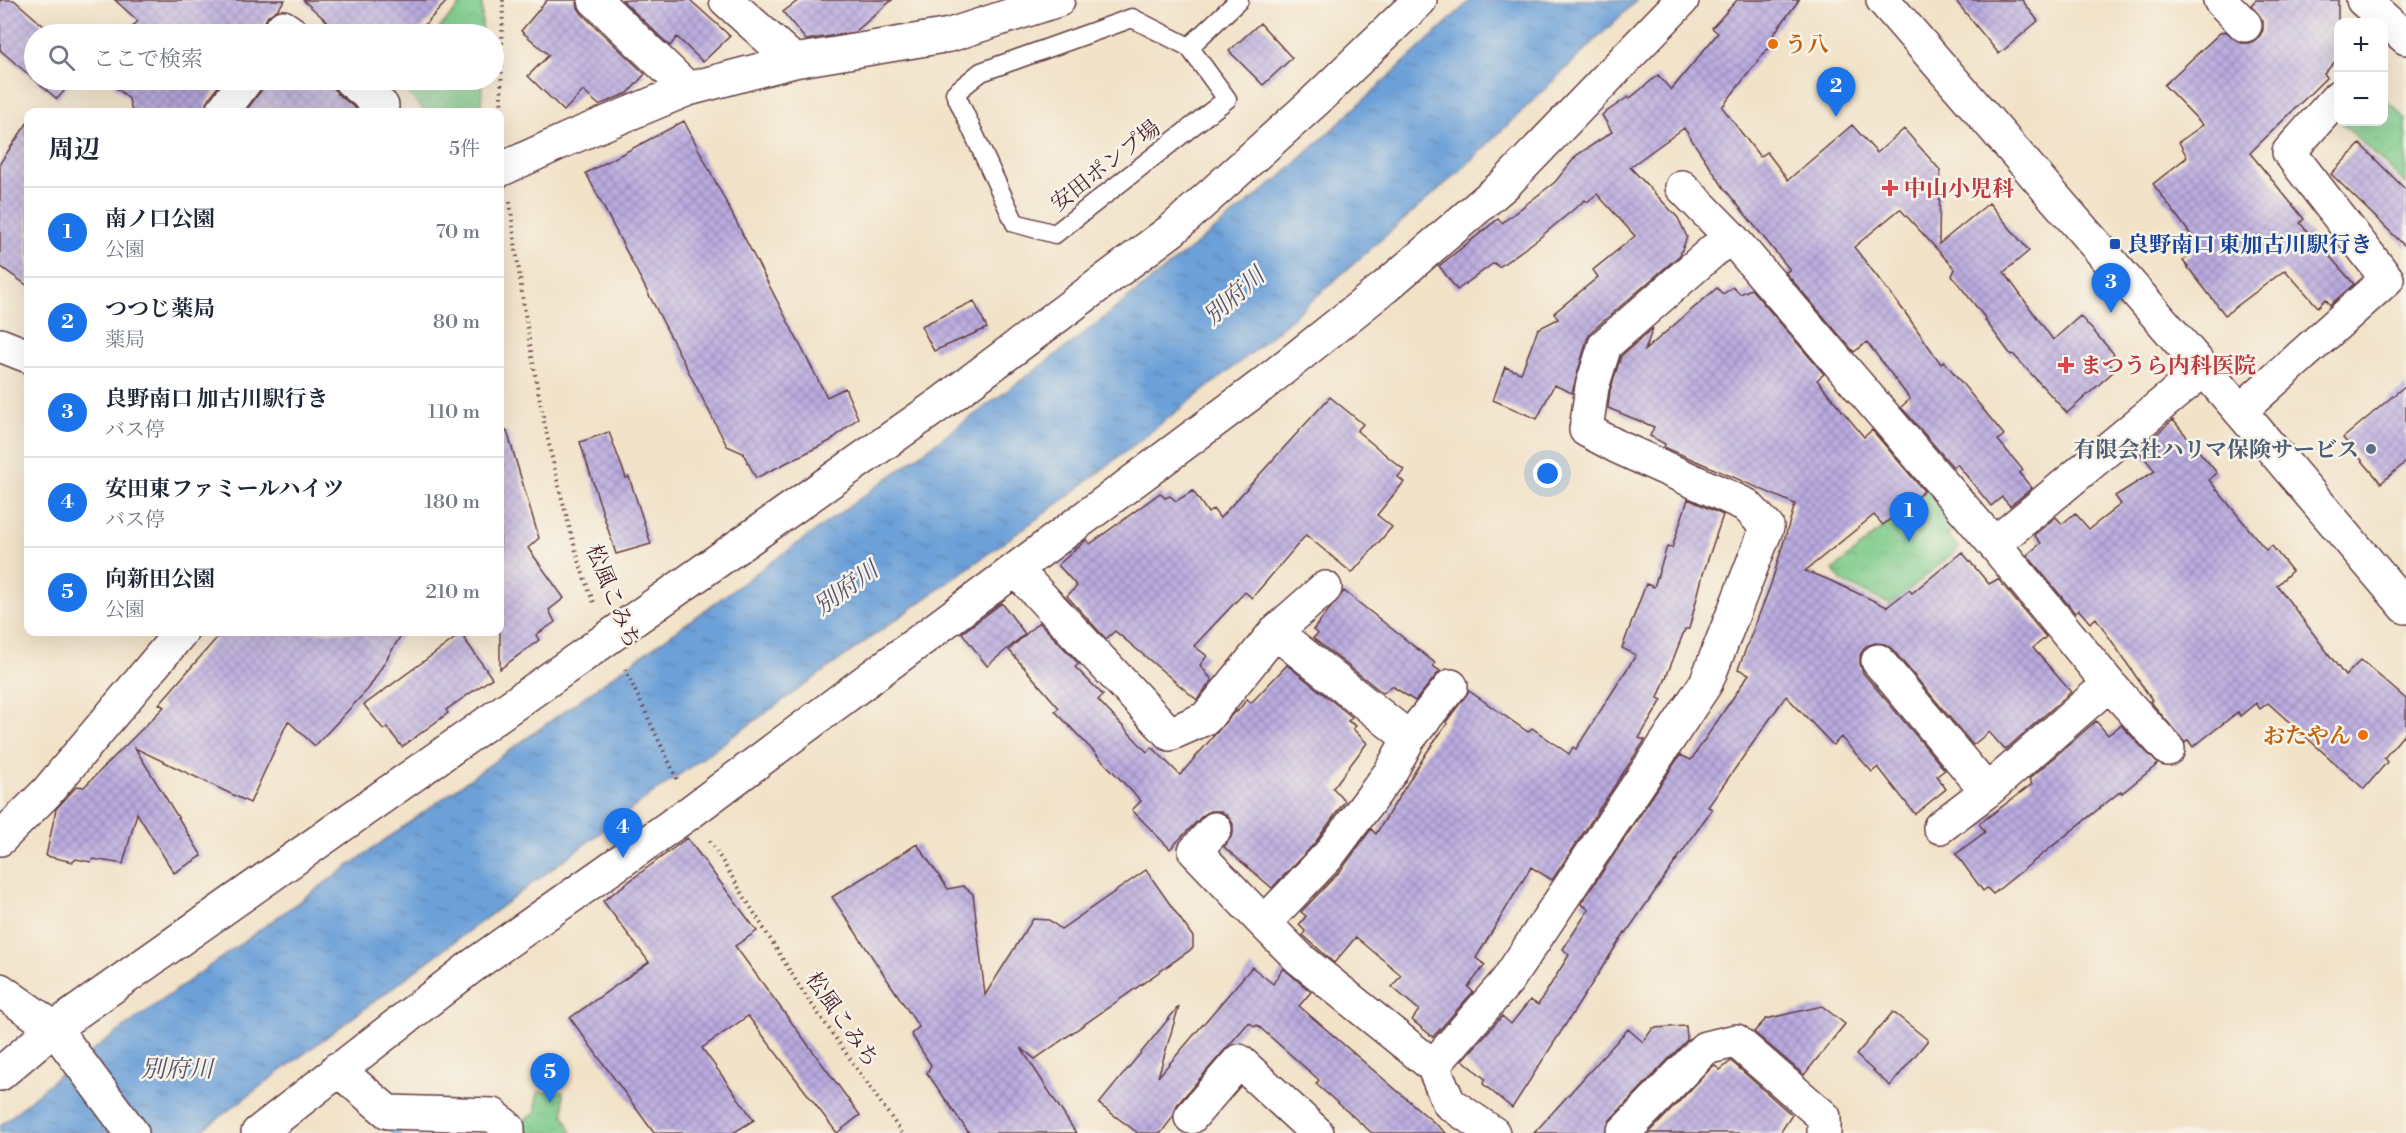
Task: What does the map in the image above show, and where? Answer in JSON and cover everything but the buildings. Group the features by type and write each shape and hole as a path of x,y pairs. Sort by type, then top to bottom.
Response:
{"street":[{"path":"595,0 688,89"},
{"path":"726,0 795,61"},
{"path":"0,1074 54,1028 943,402 1172,230 1314,102 1420,0"},
{"path":"258,1133 337,1069 471,967 692,811 1261,386 1394,280 1506,183 1682,0"},
{"path":"1883,0 2204,370 2401,590"},
{"path":"2220,0 2245,25"},
{"path":"2363,0 2396,38"},
{"path":"504,168 688,89 795,61 950,35 1038,3"},
{"path":"225,108 238,90"},
{"path":"361,90 381,108"},
{"path":"2240,411 2387,279 2289,152 2334,101"},
{"path":"1682,187 1730,236 1994,544 2109,684 2168,748"},
{"path":"1433,1066 1507,981 1706,683 1767,527 1746,505 1618,447 1586,430 1592,387 1605,345 1730,236"},
{"path":"0,345 24,354"},
{"path":"1994,544 2204,370"},
{"path":"1016,570 1170,734 1206,718 1275,632 1325,588"},
{"path":"1275,632 1409,738"},
{"path":"0,839 47,792 178,636"},
{"path":"1878,661 1987,791"},
{"path":"1940,827 1987,791 2109,684"},
{"path":"1264,923 1328,856 1390,773 1409,738 1451,686"},
{"path":"1215,829 1195,851 1300,959 1433,1066 1449,1103 1493,1133"},
{"path":"0,990 54,1028 132,1133"},
{"path":"1623,1133 1705,1048 1736,1041 1824,1116 1824,1133"},
{"path":"1191,1116 1239,1061 1317,1133"},
{"path":"337,1069 388,1112 493,1115 508,1128 508,1133"}],"lane":[{"path":"1190,47 1239,0"},
{"name":"安田ポンプ場","path":"1132,18 1190,47 1227,99 1055,234 1015,223 955,93 981,72 1132,18"}],"path":[{"name":"松風こみち","path":"503,0 503,24"},
{"name":"松風こみち","path":"501,90 501,108"},
{"name":"松風こみち","path":"504,175 522,304 545,428 569,526 589,590 692,811 801,989 902,1133"}],"green space":[{"path":"465,0 482,0 482,24 443,24"},
{"path":"405,90 482,90 481,108 422,108"},
{"path":"2388,102 2406,119 2406,184 2345,126 2388,126"},
{"path":"1927,490 1958,527 1947,536 1959,548 1892,605 1842,582 1833,570"},
{"path":"537,1092 563,1092 564,1115 572,1133 525,1133 525,1119 536,1113"}],"water":[{"name":"別府川","path":"1471,0 1637,0 1463,168 1254,351 1066,498 648,797 198,1133 0,1133 0,1126 58,1076 851,505 1072,343 1283,175"}],"place":[{"name":"う八","path":"1773,44"},
{"name":"つつじ薬局","path":"1836,117"},
{"name":"中山小児科","path":"1890,188"},
{"name":"良野南口 東加古川駅行き","path":"2115,244"},
{"name":"良野南口 加古川駅行き","path":"2111,313"},
{"name":"まつうら内科医院","path":"2066,365"},
{"name":"有限会社ハリマ保険サービス","path":"2371,449"},
{"name":"南ノ口公園","path":"1909,542"},
{"name":"おたやん","path":"2363,735"},
{"name":"安田東ファミールハイツ","path":"623,858"},
{"name":"向新田公園","path":"550,1103"}]}
